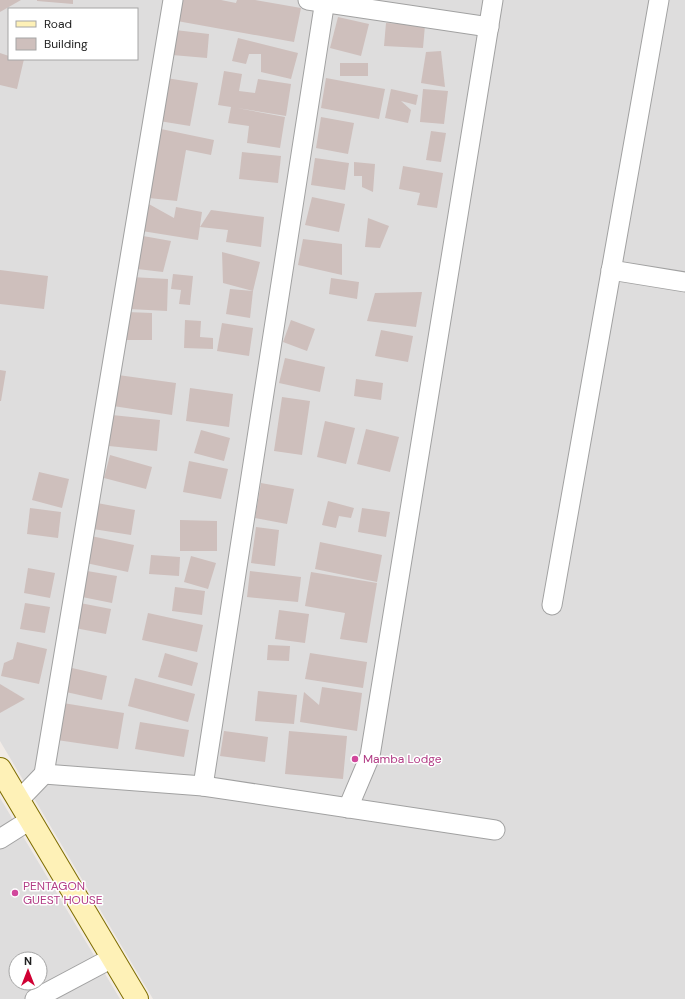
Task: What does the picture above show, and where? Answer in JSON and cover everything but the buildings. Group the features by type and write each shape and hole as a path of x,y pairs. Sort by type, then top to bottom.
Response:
{"main road":[{"path":"0,770 137,999"}],"street":[{"path":"18,801 44,774 173,0"},
{"path":"348,808 370,756 493,0"},
{"path":"552,605 659,0"},
{"path":"203,786 319,1 489,27"},
{"path":"611,270 685,282"},
{"path":"44,774 203,786 495,830"},
{"path":"0,839 30,820"},
{"path":"34,999 112,958"}],"shaded area":[{"path":"0,0 685,0 685,999 153,999 0,741"},
{"path":"0,798 120,999 0,999"}],"place":[{"name":"Mamba Lodge","path":"355,759"},
{"name":"PENTAGON GUEST HOUSE","path":"15,893"}]}
